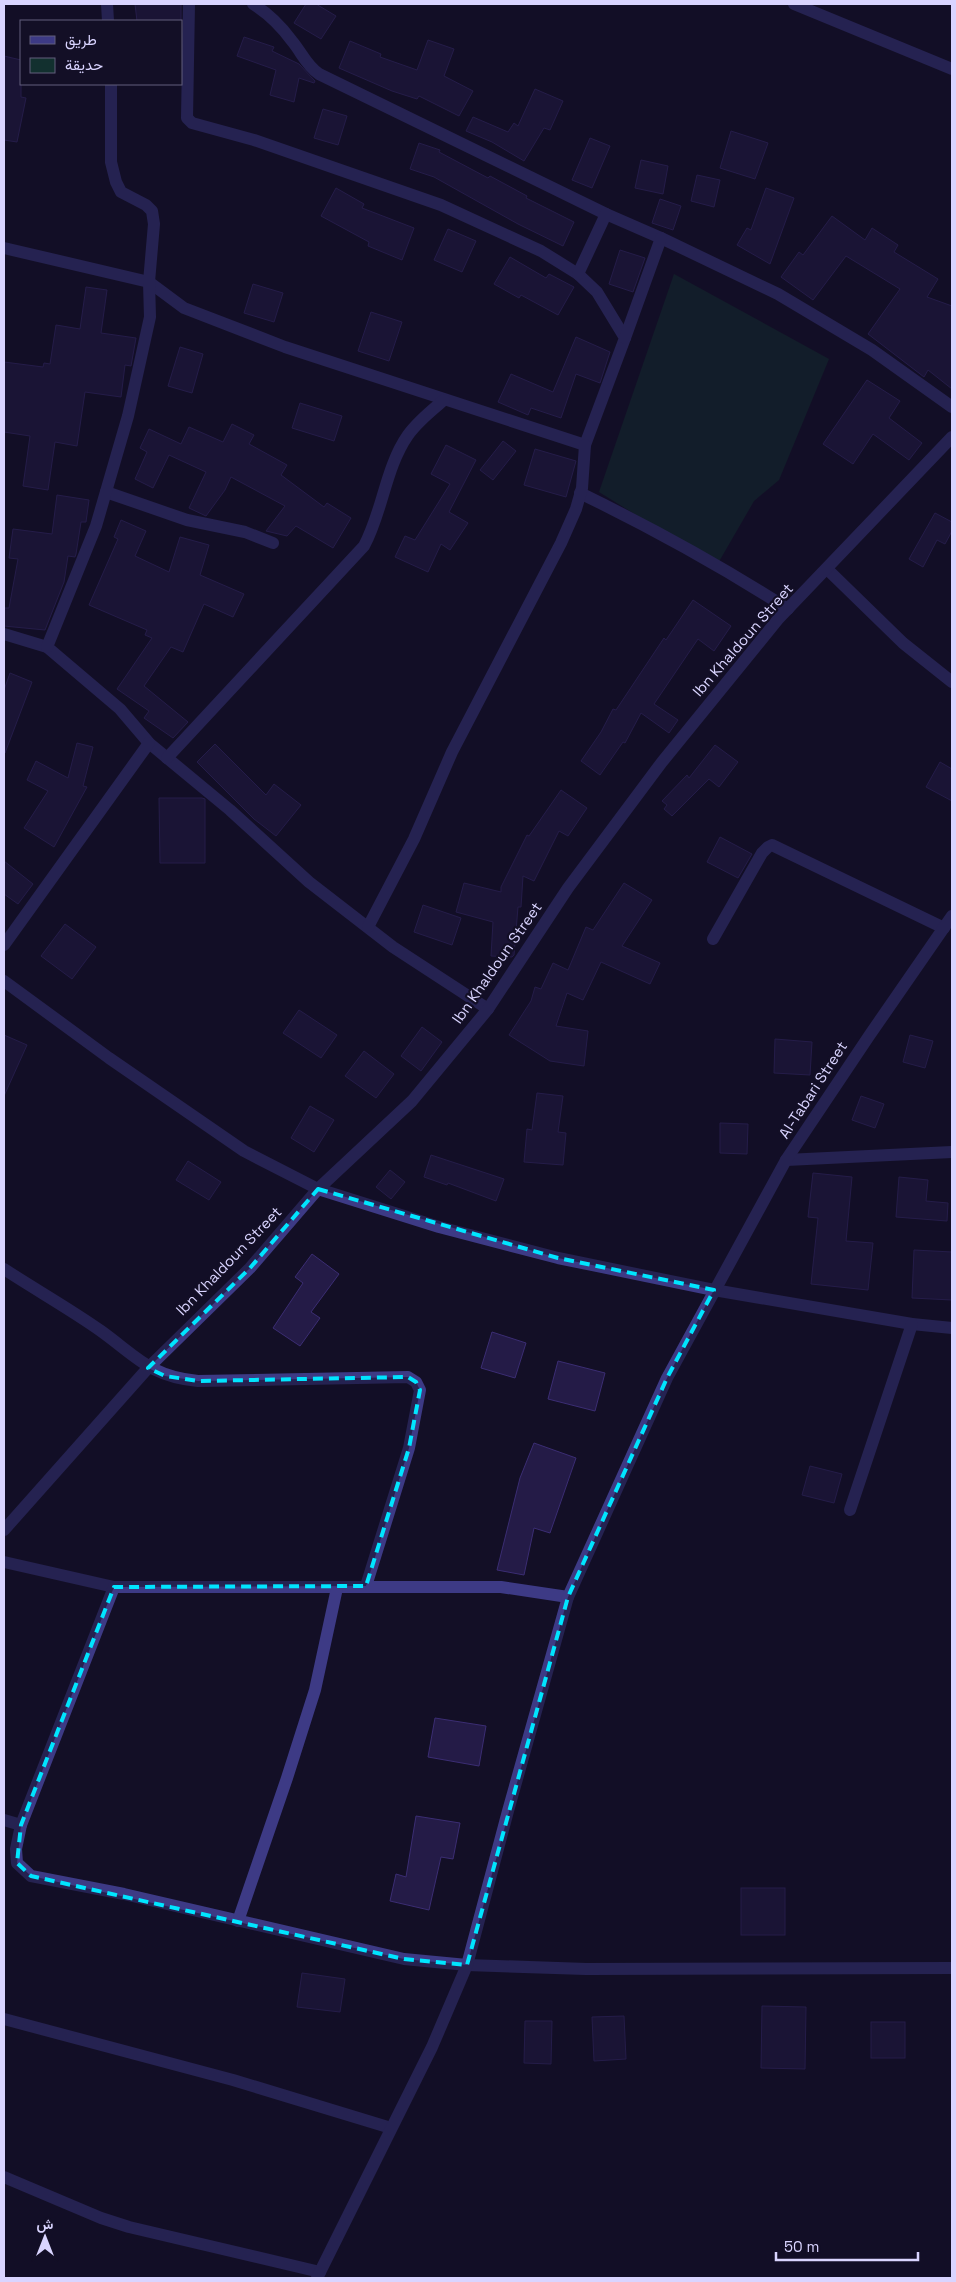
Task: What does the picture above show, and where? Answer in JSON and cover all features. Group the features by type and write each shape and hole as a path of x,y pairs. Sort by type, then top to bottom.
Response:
{"street":[{"path":"107,4 108,20"},
{"path":"189,4 186,81 187,118 192,123 254,140 441,205 541,251 578,274 597,292 625,338"},
{"path":"253,4 275,19 294,42 309,66 319,74 606,214 778,294 872,350 952,407"},
{"path":"794,4 952,70"},
{"path":"47,647 96,526 142,355 150,317 149,282 154,224 152,211 146,205 121,192 116,182 111,162 111,85"},
{"path":"578,274 606,214"},
{"path":"368,927 414,839 452,752 561,543 576,509 580,493 585,445 661,238"},
{"path":"4,248 149,282 184,308 302,353 585,445"},
{"path":"167,758 364,546 374,527 388,477 407,436 420,420 444,400"},
{"name":"Ibn Khaldoun Street","path":"4,1530 148,1368 250,1268 318,1189 412,1101 488,1008 568,888 662,762 788,609 952,437"},
{"path":"106,492 187,520 245,532 273,543"},
{"path":"580,493 643,524 738,577 788,609"},
{"path":"827,569 903,643 952,682"},
{"path":"4,634 47,647 120,710 149,743 230,810 309,882 394,947 488,1008"},
{"path":"4,945 149,743"},
{"path":"713,939 762,852 772,845 944,928"},
{"name":"Al-Tabari Street","path":"318,2275 432,2047 467,1965 568,1597 667,1378 786,1160 868,1036 952,916"},
{"path":"4,981 110,1058 244,1151 318,1189 439,1227 558,1258 714,1290 912,1324 952,1328"},
{"path":"786,1160 952,1152"},
{"path":"4,1269 101,1331 148,1368 165,1376 198,1381 408,1377 416,1382 420,1390 409,1448 366,1586"},
{"path":"850,1510 912,1324"},
{"path":"4,1562 114,1587 501,1587 568,1597"},
{"path":"114,1587 21,1825 16,1849 17,1863 31,1876 124,1894 404,1959 467,1965 586,1969 952,1968"},
{"path":"238,1921 315,1690 337,1588"},
{"path":"4,1820 21,1825"},
{"path":"4,2019 233,2080 391,2128"},
{"path":"4,2177 101,2218 120,2224 318,2275"}],"highlighted area":[{"path":"318,1189 558,1258 714,1290 667,1378 568,1597 467,1965 404,1959 31,1876 17,1863 21,1825 114,1587 366,1586 409,1448 420,1390 416,1382 408,1377 198,1381 165,1376 148,1368 250,1268"}],"green space":[{"path":"674,274 829,359 779,480 754,501 717,565 599,492"}],"building":[{"path":"135,4 181,4 181,20 137,20"},
{"path":"306,4 316,4 336,16 321,39 294,23"},
{"path":"244,37 274,47 272,51 299,64 315,81 314,83 299,78 294,102 270,95 276,70 237,56"},
{"path":"428,40 454,49 444,76 473,91 459,116 419,96 417,99 392,91 339,68 350,41 381,54 380,57 417,70"},
{"path":"4,56 20,60 21,97 26,98 17,142 4,140"},
{"path":"535,89 563,101 550,130 544,128 524,161 492,142 466,131 473,117 508,132 514,123 518,126"},
{"path":"323,109 347,116 338,145 314,138"},
{"path":"731,131 768,143 755,179 720,168"},
{"path":"590,138 610,146 592,188 572,180"},
{"path":"419,143 440,150 439,152 488,178 490,176 527,196 526,198 574,222 563,246 518,224 434,177 410,169"},
{"path":"641,160 668,166 663,194 635,188"},
{"path":"697,175 720,180 714,207 691,201"},
{"path":"336,188 364,204 362,208 414,228 402,260 368,246 369,242 321,216"},
{"path":"766,188 794,198 770,264 737,245 747,228 751,230"},
{"path":"660,199 681,206 673,230 652,223"},
{"path":"832,216 865,240 872,228 898,245 894,252 938,279 927,297 952,306 952,389 928,370 924,377 868,334 900,289 846,256 813,300 781,277 799,252 803,255"},
{"path":"448,229 476,241 462,272 434,260"},
{"path":"620,250 645,258 633,292 609,284"},
{"path":"510,257 546,278 549,274 574,287 558,315 521,295 519,298 494,284"},
{"path":"253,284 283,293 274,322 244,313"},
{"path":"86,287 107,290 101,333 136,338 131,366 125,365 121,397 85,392 77,446 55,442 48,490 23,486 30,436 4,432 4,362 43,367 44,363 50,364 56,325 80,329"},
{"path":"371,312 402,322 389,361 358,351"},
{"path":"576,337 610,352 600,383 576,374 561,418 531,408 528,415 498,402 511,374 553,392"},
{"path":"180,347 203,354 192,393 168,386"},
{"path":"867,380 900,401 889,418 922,443 909,460 873,434 853,464 823,444"},
{"path":"300,403 342,416 334,441 292,428"},
{"path":"232,424 254,435 249,444 287,465 281,475 324,507 327,503 351,518 333,548 296,526 287,536 266,531 285,506 231,477 225,490 206,516 189,508 206,472 169,455 153,488 135,479 147,452 140,448 149,429 181,444 189,427 223,442"},
{"path":"503,441 516,451 493,480 480,470"},
{"path":"446,445 476,460 449,512 468,523 450,550 441,544 428,572 395,557 405,536 415,540 450,484 431,474"},
{"path":"535,449 576,461 566,497 524,485"},
{"path":"57,495 89,500 86,522 81,522 75,557 68,556 64,582 45,630 4,626 4,608 9,608 18,559 9,558 13,529 52,534"},
{"path":"935,513 952,522 952,531 945,544 937,540 923,567 909,559"},
{"path":"121,520 146,531 135,556 169,572 180,537 209,545 200,575 244,594 233,617 204,604 183,652 171,647 144,686 188,722 173,738 144,718 149,711 117,689 152,638 145,635 147,630 89,605 118,539 114,537"},
{"path":"693,600 731,626 714,651 698,639 654,704 678,720 669,733 641,713 625,743 623,742 600,775 581,761 601,732 613,709 616,710 664,638 666,640"},
{"path":"10,673 32,682 5,753 4,690"},
{"path":"77,743 93,747 83,786 87,787 54,847 24,828 48,791 27,780 36,761 68,778"},
{"path":"215,744 266,795 274,784 301,805 276,836 254,819 197,762"},
{"path":"715,745 738,762 719,787 709,779 672,816 664,809 667,805 662,801 687,775 689,778"},
{"path":"940,762 952,769 952,801 926,787"},
{"path":"561,790 587,808 568,836 559,831 534,881 523,876 521,907 518,907 514,955 512,957 491,956 493,922 456,912 464,883 501,892 501,887 527,835 529,836"},
{"path":"159,798 205,799 205,863 160,863"},
{"path":"720,837 752,854 738,878 707,862"},
{"path":"4,861 33,884 18,904 4,894"},
{"path":"624,883 652,900 622,946 660,963 650,984 601,962 583,1000 567,993 556,1026 588,1031 584,1066 550,1061 509,1035 531,1001 535,987 541,989 553,963 568,970 586,927 593,930"},
{"path":"423,905 461,918 452,945 414,932"},
{"path":"65,924 96,947 72,979 41,956"},
{"path":"299,1010 337,1035 321,1058 283,1033"},
{"path":"422,1027 442,1042 421,1071 401,1056"},
{"path":"4,1035 27,1045 4,1096"},
{"path":"910,1035 933,1041 925,1068 903,1062"},
{"path":"775,1039 812,1042 810,1075 774,1073"},
{"path":"364,1051 394,1074 376,1098 345,1076"},
{"path":"537,1093 563,1096 558,1132 566,1133 563,1165 524,1162 527,1129 532,1130"},
{"path":"861,1096 884,1104 875,1128 852,1120"},
{"path":"310,1106 334,1120 314,1152 291,1138"},
{"path":"720,1123 748,1124 747,1154 720,1153"},
{"path":"431,1155 504,1179 496,1201 448,1183 447,1185 424,1177"},
{"path":"188,1161 221,1182 209,1200 176,1180"},
{"path":"390,1170 405,1182 391,1199 376,1187"},
{"path":"813,1173 852,1177 846,1241 873,1243 868,1290 811,1284 818,1218 808,1217"},
{"path":"899,1177 928,1180 926,1201 948,1203 947,1221 896,1217"},
{"path":"914,1250 952,1252 952,1300 912,1298"},
{"path":"312,1254 339,1274 311,1312 320,1318 300,1346 273,1328 303,1283 295,1277"},
{"path":"492,1332 526,1343 515,1378 481,1368"},
{"path":"558,1361 605,1373 595,1411 548,1399"},
{"path":"534,1443 576,1458 550,1533 534,1528 524,1575 497,1570 520,1478"},
{"path":"810,1466 842,1474 834,1503 802,1495"},
{"path":"435,1718 486,1726 479,1766 428,1757"},
{"path":"416,1816 460,1823 453,1859 441,1857 429,1910 390,1901 396,1874 406,1877"},
{"path":"741,1888 785,1888 785,1935 741,1935"},
{"path":"302,1973 345,1979 340,2012 297,2007"},
{"path":"762,2006 806,2007 805,2069 761,2068"},
{"path":"624,2016 626,2059 594,2061 592,2017"},
{"path":"525,2021 552,2021 551,2064 524,2063"},
{"path":"871,2022 905,2022 905,2058 871,2058"}]}
